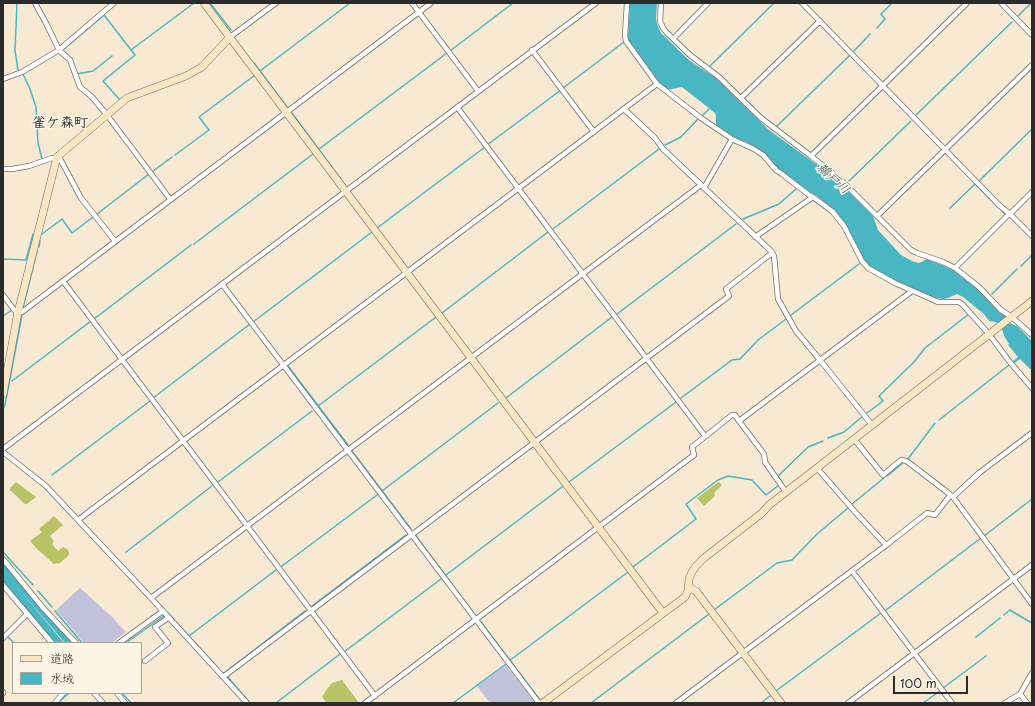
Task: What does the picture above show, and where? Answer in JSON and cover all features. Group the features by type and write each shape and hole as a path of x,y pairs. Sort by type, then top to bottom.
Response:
{"street":[{"path":"35,3 59,50 70,60 80,87 107,115 170,199"},
{"path":"3,78 22,72 59,50 114,3"},
{"path":"204,3 663,613"},
{"path":"3,169 28,166 57,157 129,97 186,76 202,67 230,37 276,3"},
{"path":"412,3 478,91"},
{"path":"3,295 15,311 22,312 431,3"},
{"path":"3,449 596,3"},
{"path":"627,3 626,41 657,84 701,118 732,139 754,149 763,155 776,170 832,211 844,226 864,265 872,271 912,291 941,302 959,302 962,304 989,334 1032,388"},
{"path":"661,3 660,21 663,28 690,55 719,77 761,118 841,180 911,250 955,268 979,287 1001,310 1032,334"},
{"path":"673,39 708,3"},
{"path":"811,156 967,3"},
{"path":"1001,3 1032,35"},
{"path":"805,4 882,86 1000,206 1010,213 1032,236"},
{"path":"741,98 820,21"},
{"path":"532,50 594,132"},
{"path":"877,216 1032,65"},
{"path":"78,520 657,84"},
{"path":"457,107 704,436"},
{"path":"624,109 655,138 663,149 772,253 774,256 778,300 796,331 872,425"},
{"path":"151,598 582,274 703,186 732,139"},
{"path":"57,157 81,198 115,241"},
{"path":"3,394 18,312 57,157"},
{"path":"955,268 1032,192"},
{"path":"756,237 813,196"},
{"path":"222,677 729,296 726,289 772,253"},
{"path":"63,281 375,696"},
{"path":"222,284 539,703"},
{"path":"739,420 912,291"},
{"path":"543,703 685,597 687,594 689,579 699,563 786,492 1032,301"},
{"path":"365,703 694,455 692,447 732,415 735,415 764,454 765,462 786,492"},
{"path":"676,703 927,513 935,515 949,496 952,497 1032,433"},
{"path":"854,439 883,475 901,460 905,461 947,492 1032,604"},
{"path":"3,452 46,486 247,703"},
{"path":"817,468 886,545"},
{"path":"3,560 44,609 75,642"},
{"path":"848,703 1032,565"},
{"path":"852,571 952,703"},
{"path":"3,585 51,642"},
{"path":"688,587 696,591 781,703"},
{"path":"120,642 162,611"},
{"path":"3,638 27,614"},
{"path":"146,661 168,643 155,627 168,618"},
{"path":"1005,703 1020,694 1032,673"},
{"path":"55,703 62,694"},
{"path":"95,694 102,703"},
{"path":"118,694 125,703"},
{"path":"1020,694 1027,703"}],"shaded area":[{"path":"80,588 126,632 113,642 83,642 56,610"},
{"path":"506,665 535,703 490,703 477,686"}],"green space":[{"path":"16,482 36,497 25,504 10,490"},
{"path":"719,482 722,485 715,492 715,496 704,506 697,498"},
{"path":"54,516 63,525 50,536 54,541 52,544 58,551 63,547 67,549 69,555 60,563 54,564 30,541 42,532 39,529"},
{"path":"342,680 359,703 327,703 322,697 332,683"}],"water":[{"name":"鵜戸川","path":"630,3 657,3 656,18 662,34 689,60 717,79 769,130 844,187 873,216 878,230 901,255 918,263 926,259 937,263 955,271 977,288 999,312 1006,316 1009,323 1017,326 1032,341 1032,369 1030,369 1020,359 1013,364 1012,362 1018,357 1008,345 1009,344 1002,329 996,322 989,321 984,314 963,297 957,294 944,299 935,298 871,269 865,261 846,225 835,210 778,169 765,153 736,138 716,125 715,113 682,87 668,90 661,85 628,39"},
{"path":"3,562 71,642 64,642 14,583 63,642 54,642 3,582"}],"waterway":[{"path":"17,3 15,51 18,70"},
{"path":"131,50 194,3"},
{"path":"210,3 231,30"},
{"path":"260,71 350,3"},
{"path":"450,51 513,3"},
{"path":"710,66 774,3"},
{"path":"877,28 885,19 881,14 892,3"},
{"path":"1018,16 1031,3"},
{"path":"64,49 104,15 135,55 103,81 120,100"},
{"path":"916,115 1012,22"},
{"path":"854,51 870,34"},
{"path":"563,88 624,42"},
{"path":"319,149 447,53"},
{"path":"76,74 93,71 112,56"},
{"path":"776,127 849,56"},
{"path":"254,63 287,107"},
{"path":"23,74 36,107 38,143 42,159"},
{"path":"175,155 209,130 199,117 255,75"},
{"path":"487,145 561,90"},
{"path":"702,116 709,109"},
{"path":"292,113 345,185"},
{"path":"229,158 284,117"},
{"path":"665,145 681,137 698,119"},
{"name":"鵜戸川","path":"849,181 911,121"},
{"path":"979,181 1032,129"},
{"path":"377,228 485,147"},
{"path":"553,229 659,149"},
{"path":"194,244 313,154"},
{"path":"152,172 172,157"},
{"path":"97,214 149,174"},
{"path":"950,208 975,184 1006,215"},
{"path":"743,219 779,204 796,189"},
{"path":"42,234 62,219 72,233 93,217"},
{"path":"617,314 736,224"},
{"path":"253,322 372,232"},
{"path":"442,313 548,232"},
{"path":"3,259 26,260 33,234"},
{"path":"39,247 40,241"},
{"path":"94,319 191,245"},
{"path":"23,308 37,251"},
{"path":"1021,266 1032,255"},
{"path":"791,315 859,264"},
{"path":"992,294 1017,269"},
{"path":"3,316 12,310 11,309"},
{"path":"3,409 23,314"},
{"path":"867,413 883,401 879,396 914,362 925,348 969,314"},
{"path":"318,406 436,317"},
{"path":"506,398 612,317"},
{"path":"681,398 732,360 740,359 758,340 786,319"},
{"path":"12,381 91,321"},
{"path":"153,398 250,324"},
{"path":"939,420 1009,365"},
{"path":"288,366 348,445"},
{"path":"52,475 150,401"},
{"path":"569,482 676,402"},
{"path":"382,491 498,403"},
{"path":"218,482 312,411"},
{"path":"828,438 844,432 863,416"},
{"path":"908,459 935,423"},
{"path":"782,482 778,476 808,447 823,441"},
{"path":"352,451 411,529"},
{"path":"887,476 904,462"},
{"path":"633,567 696,519 686,504 718,480 728,476 752,480 766,495 779,485"},
{"path":"852,504 884,478"},
{"path":"126,552 212,486"},
{"path":"446,575 562,487"},
{"path":"282,566 377,495"},
{"path":"984,536 1032,499"},
{"path":"714,610 777,563 792,560 817,534 848,508"},
{"path":"312,606 406,535"},
{"path":"416,536 475,615"},
{"path":"886,610 981,538"},
{"path":"3,552 33,585"},
{"path":"189,636 276,570"},
{"path":"509,661 628,572"},
{"path":"344,652 441,579"},
{"path":"38,591 52,607"},
{"path":"1004,615 1010,610 1030,622 1032,621"},
{"path":"55,611 81,642"},
{"path":"222,673 305,611"},
{"path":"167,614 168,613 218,668"},
{"path":"776,691 881,613"},
{"path":"591,703 709,614"},
{"path":"127,642 165,615"},
{"path":"976,637 1000,618"},
{"path":"481,622 540,700"},
{"path":"8,637 13,642"},
{"path":"276,703 340,654"},
{"path":"943,688 986,656"},
{"path":"453,703 506,664"},
{"path":"227,676 250,703"},
{"path":"923,703 940,691"},
{"path":"58,703 68,694"},
{"path":"123,694 131,703"},
{"path":"761,703 770,696"}],"district":[{"name":"雀ケ森町","path":"60,123"}]}
